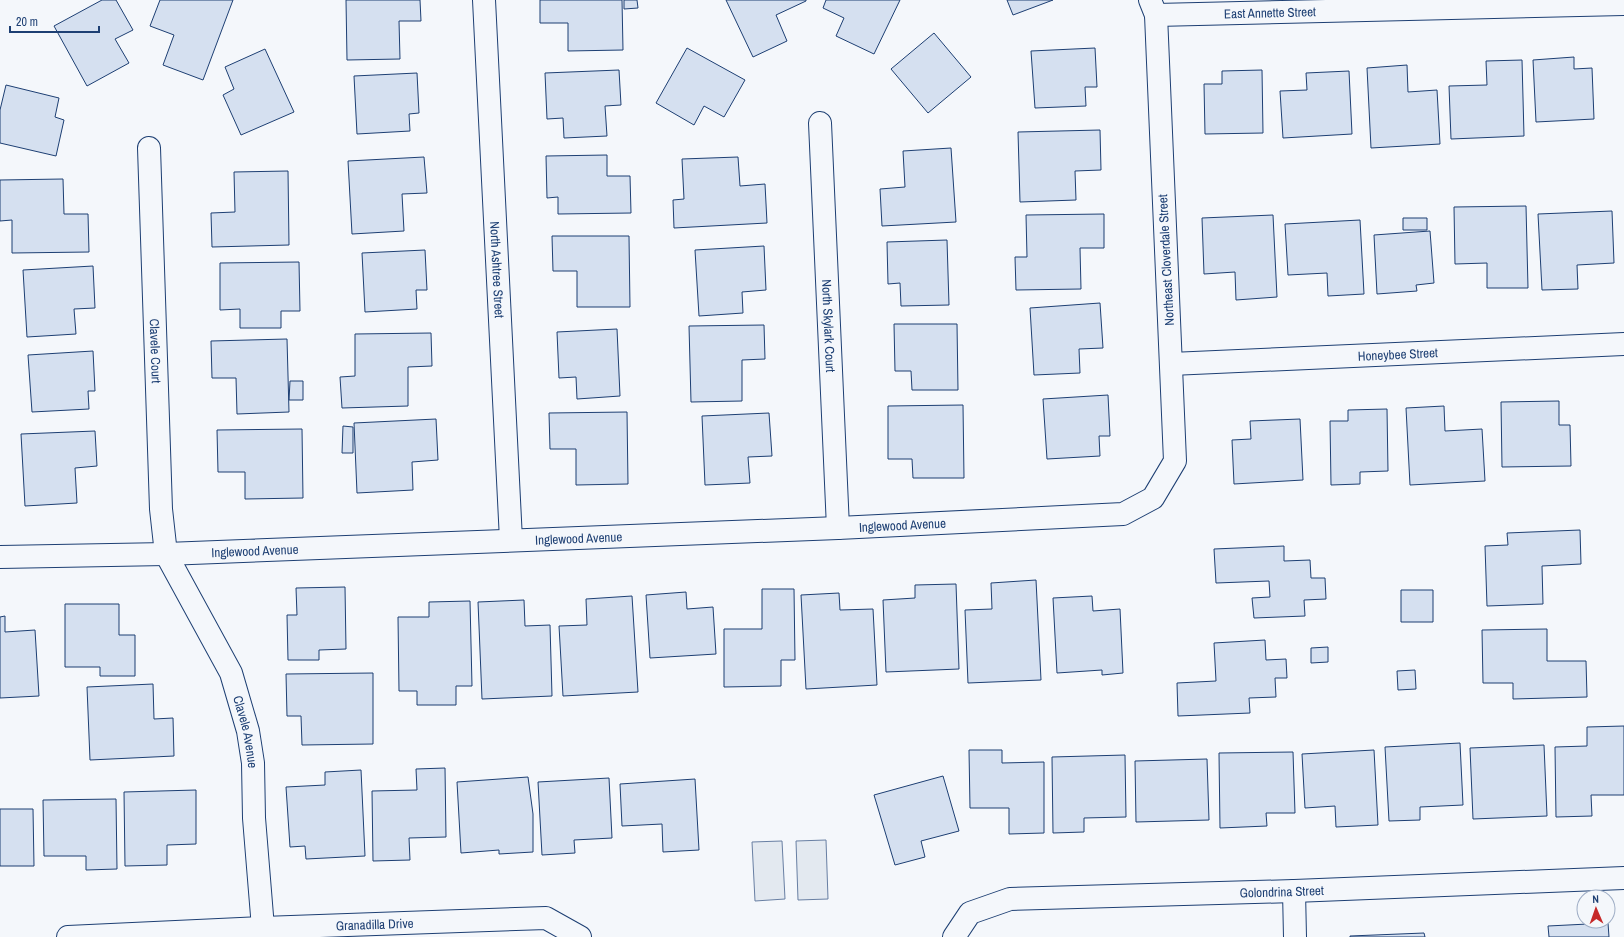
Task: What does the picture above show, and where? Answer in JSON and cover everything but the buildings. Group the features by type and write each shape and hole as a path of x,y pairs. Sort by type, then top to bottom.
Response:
{"street":[{"name":"North Ashtree Street","path":"484,0 511,540"},
{"name":"East Annette Street","path":"1153,8 1624,4"},
{"name":"Northeast Cloverdale Street","path":"1153,8 1175,461 1153,498"},
{"name":"North Skylark Court","path":"820,123 838,528"},
{"name":"Clavele Court","path":"150,148 161,508 166,554"},
{"name":"Honeybee Street","path":"1171,364 1624,344"},
{"name":"Inglewood Avenue","path":"0,557 166,554 838,528 1123,514 1153,498"},
{"name":"Clavele Avenue","path":"166,554 231,673 248,731 253,763 254,818 262,928"},
{"name":"Golondrina Street","path":"954,937 970,913 1010,899 1294,891 1624,878"},
{"path":"1294,891 1296,937"},
{"name":"Granadilla Drive","path":"68,937 262,928 546,918 580,937"}],"shaded area":[{"path":"826,840 828,899 798,900 796,841"},
{"path":"782,841 785,899 755,901 752,842"}]}
